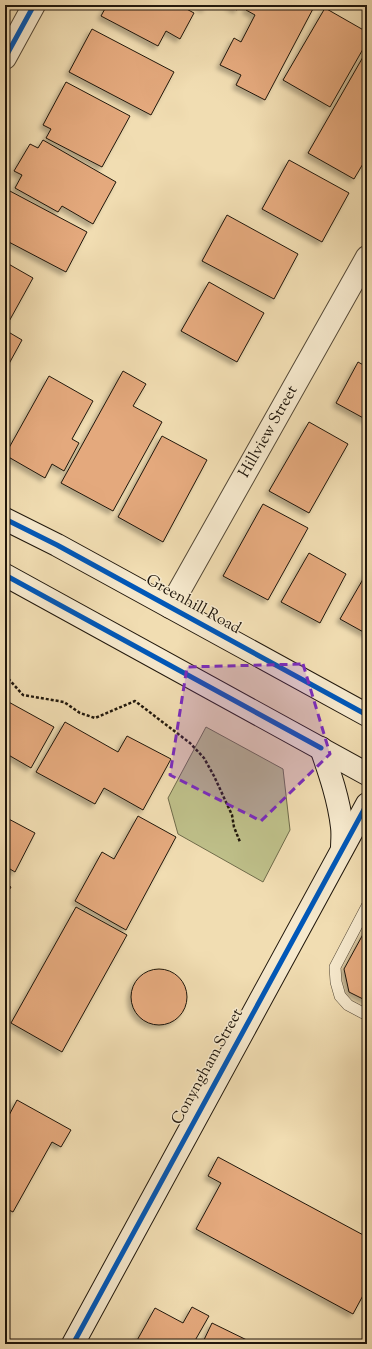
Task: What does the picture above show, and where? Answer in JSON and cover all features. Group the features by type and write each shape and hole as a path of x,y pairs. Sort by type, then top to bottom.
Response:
{"street":[{"path":"5,58 34,5"},
{"name":"Hillview Street","path":"170,607 367,257"},
{"name":"Greenhill Road","path":"5,519 57,545 367,715"},
{"path":"5,575 367,774"},
{"path":"321,748 331,779 342,828 342,849"},
{"name":"Conyngham Street","path":"73,1344 367,804"}],"lane":[{"path":"367,906 335,967 336,982 340,996 348,1005 367,1015"}],"path":[{"path":"5,675 23,695 64,702 80,713 95,718 135,701 190,743 204,758 232,815 234,827 240,842"}],"highlighted area":[{"path":"303,664 330,754 261,821 170,775 187,667"}],"green space":[{"path":"206,727 283,769 290,830 263,882 178,834 168,798"}],"building":[{"path":"107,5 179,5 194,13 180,39 166,31 158,46 101,16"},
{"path":"197,5 207,5 205,9"},
{"path":"228,5 240,5 237,10"},
{"path":"248,5 315,5 265,100 236,85 241,75 220,65 234,38 241,42 255,15 246,10"},
{"path":"325,8 367,32 367,42 330,107 283,80"},
{"path":"92,29 174,72 151,115 69,72"},
{"path":"367,50 367,157 354,179 308,153"},
{"path":"66,82 130,116 102,167 46,138 51,129 43,125"},
{"path":"43,140 116,182 93,224 62,206 58,212 15,188 22,175 14,171 30,144 38,148"},
{"path":"289,160 349,193 322,242 262,209"},
{"path":"8,190 87,232 66,272 5,240 5,195"},
{"path":"227,215 298,254 274,299 202,261"},
{"path":"5,262 33,278 7,325 5,323"},
{"path":"209,282 264,313 237,362 181,331"},
{"path":"5,330 22,340 5,371"},
{"path":"358,362 367,367 367,420 336,403"},
{"path":"123,371 146,384 133,406 162,422 113,511 61,483"},
{"path":"49,376 93,401 72,439 79,443 64,471 52,464 45,478 5,455"},
{"path":"309,422 348,444 309,513 269,491"},
{"path":"162,436 207,460 163,542 118,517"},
{"path":"263,504 308,528 268,600 223,576"},
{"path":"309,553 346,574 320,623 281,602"},
{"path":"367,574 367,634 340,619"},
{"path":"5,700 54,727 31,768 5,753"},
{"path":"65,722 118,752 127,736 171,759 143,810 104,788 95,804 36,772"},
{"path":"138,816 176,837 126,930 75,901 102,852 114,859"},
{"path":"5,817 35,833 15,872 5,866"},
{"path":"5,883 11,887 5,897"},
{"path":"76,907 127,935 62,1052 11,1023"},
{"path":"367,927 367,1001 349,992 344,969"},
{"path":"159,969 170,971 179,977 185,986 187,997 185,1008 179,1017 170,1023 159,1025 148,1023 139,1017 133,1008 131,997 133,986 139,977 148,971"},
{"path":"17,1100 71,1130 61,1147 52,1142 13,1212 5,1208 5,1123"},
{"path":"218,1157 367,1237 367,1288 353,1314 196,1229 221,1183 208,1176"},
{"path":"192,1307 209,1316 193,1344 135,1344 155,1308 183,1323"},
{"path":"212,1323 255,1344 202,1344"}],"cycle path":[{"path":"5,58 34,5"},
{"path":"5,519 57,545 367,715"},
{"path":"5,575 321,748"},
{"path":"73,1344 367,804"}]}
